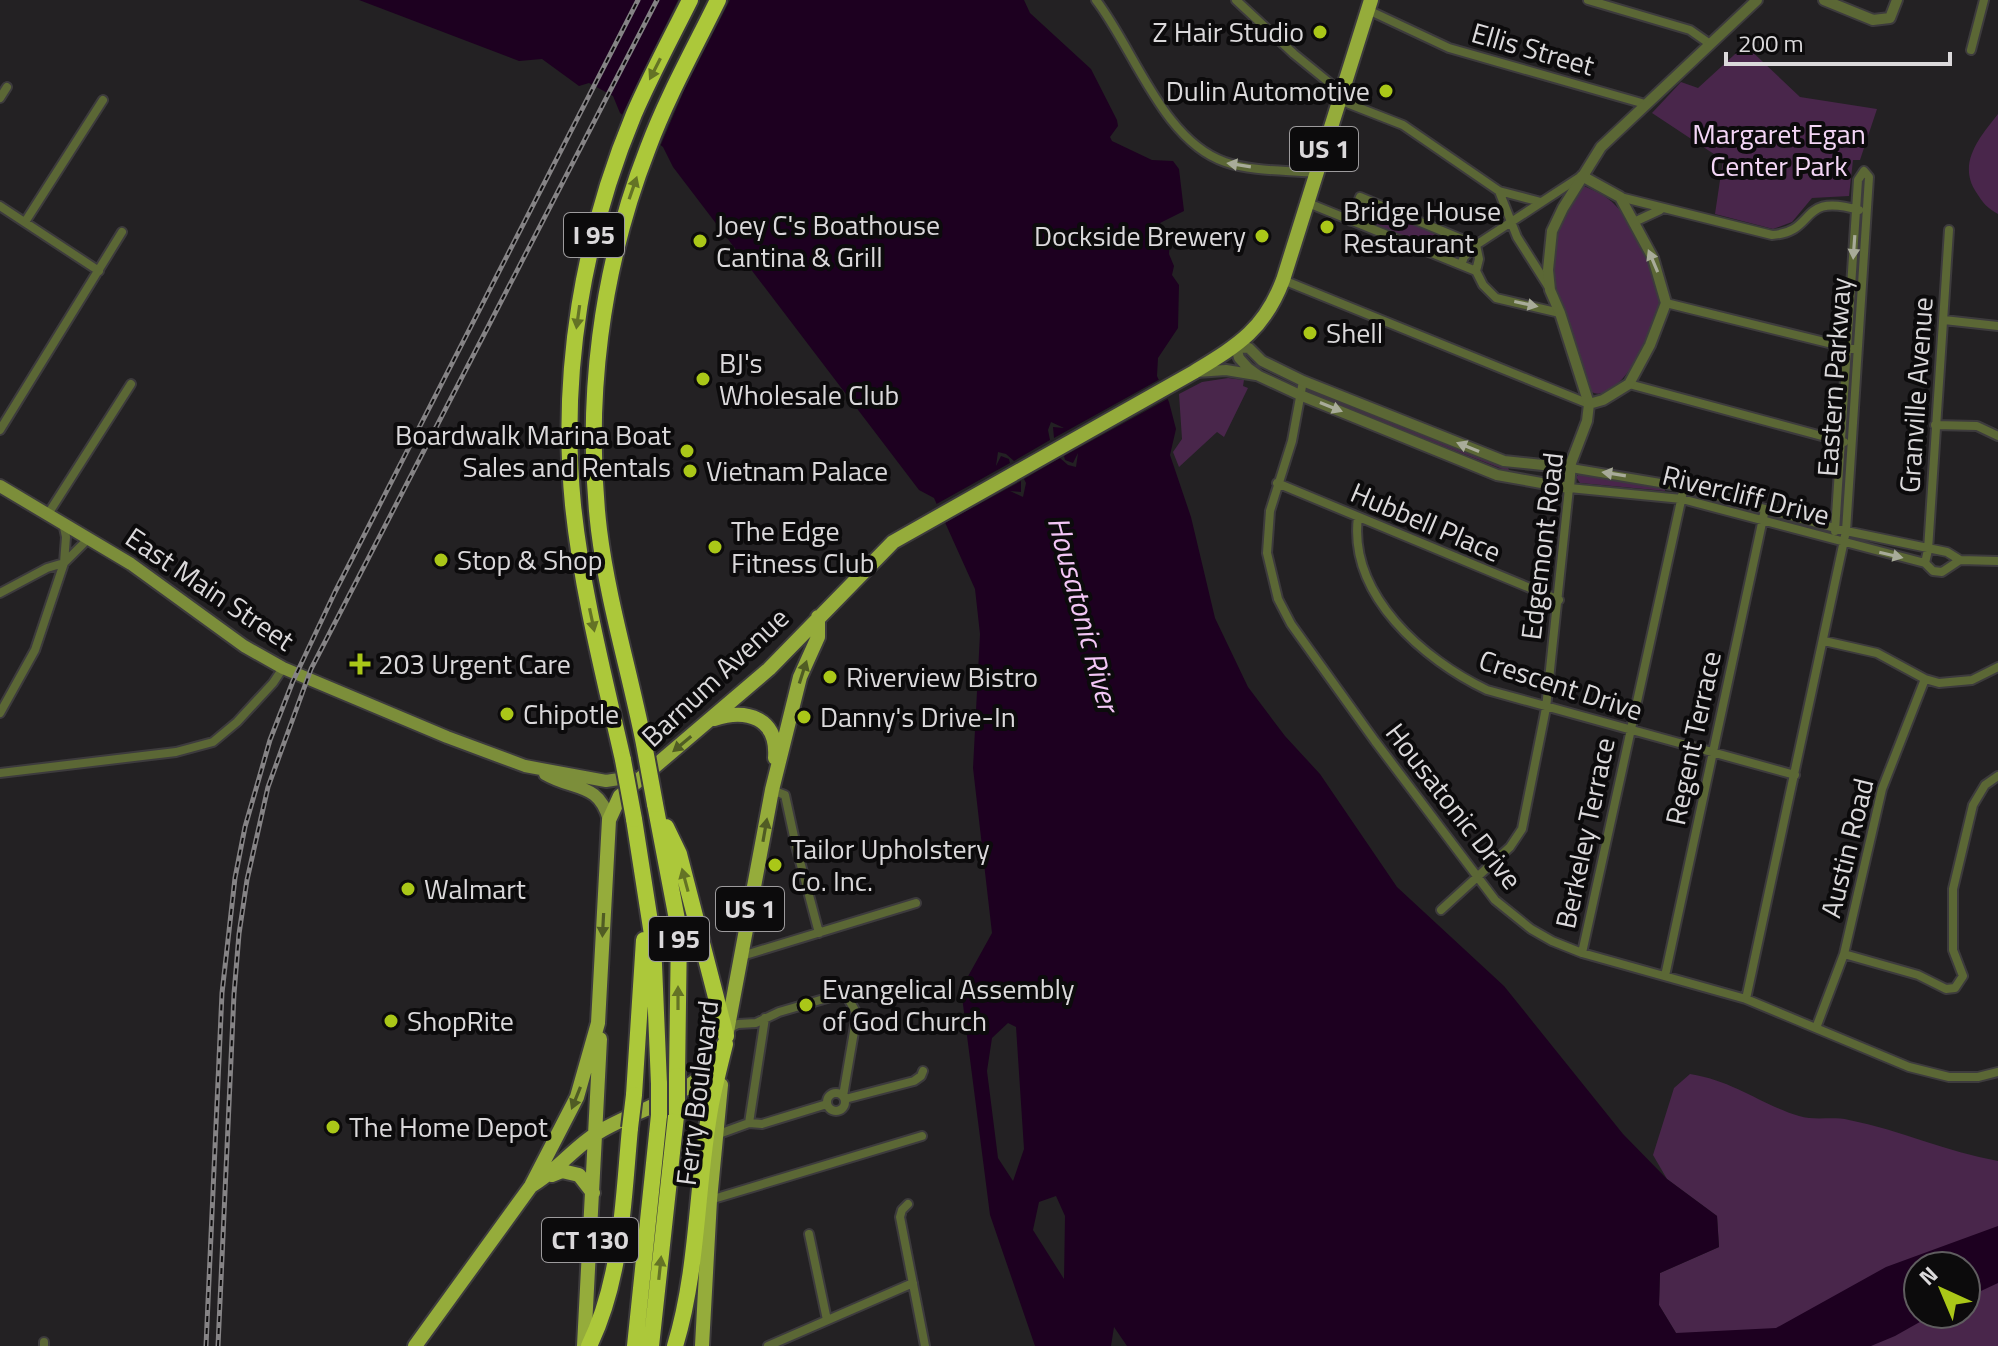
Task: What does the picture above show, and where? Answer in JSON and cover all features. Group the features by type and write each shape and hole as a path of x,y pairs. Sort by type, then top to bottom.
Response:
{"highway":[{"name":"I 95","path":"635,1346 639,1335 659,1115 653,941 623,760 583,572 572,488 572,369 589,254 609,181 629,128 690,0"},
{"name":"I 95","path":"651,1346 677,1107 679,930 644,744 605,565 596,486 598,362 605,301 619,237 652,137 718,0"},
{"path":"655,804 679,854 726,1037 711,1105 697,1229 675,1346"},
{"path":"586,1346 604,1312 613,1278 634,1095 646,891"}],"main road":[{"name":"US 1","path":"1189,375 1236,347 1264,318 1283,280 1369,5"},
{"name":"Barnum Avenue","path":"415,1346 531,1186 577,1097 598,1023 609,820 620,796 769,669 888,546 921,524 1189,375"},
{"name":"East Main Street","path":"3,491 48,514 153,578 244,646 283,668 447,737 597,795 605,806 609,820"},
{"name":"Ferry Boulevard","path":"702,1346 710,1200 726,1037 772,790 800,677 818,637 818,617"},
{"path":"711,720 739,714 762,722 774,739 776,775"},
{"name":"East Main Street","path":"535,769 606,781 625,780 653,768"},
{"name":"CT 130","path":"586,1346 600,1043 598,1023"},
{"name":"Barnum Avenue","path":"531,1186 548,1176 596,1134 629,1122 691,1086 707,1072 726,1037"},
{"path":"600,1043 605,1058 603,1110 610,1116 629,1122"},
{"path":"548,1176 562,1171 574,1173 584,1178 593,1194"}],"street":[{"path":"1096,0 1114,23 1152,91 1178,128 1197,147 1228,163 1317,173"},
{"path":"1236,0 1340,97 1403,125 1499,191 1541,202"},
{"path":"1588,0 1690,30 1710,44"},
{"path":"1550,290 1548,270 1552,231 1601,147 1757,0"},
{"path":"1824,0 1864,17 1886,20 1892,15 1897,0"},
{"path":"1971,50 1984,0"},
{"name":"Ellis Street","path":"1369,5 1449,48 1645,104"},
{"path":"0,98 7,87"},
{"path":"25,222 103,100"},
{"name":"Eastern Parkway","path":"1746,999 1846,531 1852,444 1852,349 1856,209 1858,180 1864,171 1869,177 1867,213 1852,349 1841,441 1833,540"},
{"path":"1582,176 1620,197 1772,235 1794,230 1820,206 1832,204 1867,213"},
{"path":"1461,265 1476,245 1582,176"},
{"path":"1499,191 1511,223 1560,313 1589,404"},
{"path":"1351,221 1360,197 1476,245"},
{"path":"1283,280 1589,404 1603,400 1629,384 1650,345 1666,303 1653,258 1620,197"},
{"path":"1308,203 1476,271"},
{"path":"0,206 99,271"},
{"path":"1634,222 1665,209"},
{"name":"Granville Avenue","path":"1925,563 1949,230"},
{"path":"0,430 122,232"},
{"path":"1476,245 1479,259 1476,271 1483,285 1496,298 1560,313"},
{"path":"1666,303 1852,349"},
{"path":"1944,320 1998,326"},
{"name":"Rivercliff Drive","path":"1259,376 1241,361 1236,347 1249,348 1262,361 1303,381 1515,464 1571,468 1684,487 1846,531 1947,552 1960,560 1998,561"},
{"name":"Rivercliff Drive","path":"1189,375 1226,370 1259,376 1497,475 1569,488 1682,499 1925,563 1933,571 1942,572 1960,560"},
{"name":"Housatonic Drive","path":"1303,381 1292,441 1270,511 1267,553 1273,583 1284,612 1476,878 1508,913 1531,929 1582,953 1746,999 1932,1074 1969,1078 1998,1072"},
{"path":"48,514 131,384"},
{"path":"1629,384 1852,444"},
{"name":"Edgemont Road","path":"1441,910 1510,847 1522,829 1546,708 1571,468 1587,421 1589,404"},
{"path":"1935,425 1977,426 1998,436"},
{"path":"1511,478 1515,464"},
{"name":"Hubbell Place","path":"1277,483 1559,600"},
{"name":"Berkeley Terrace","path":"1582,953 1684,487"},
{"name":"Regent Terrace","path":"1665,976 1765,509"},
{"name":"Crescent Drive","path":"1358,517 1359,548 1368,581 1410,637 1444,667 1487,690 1795,775"},
{"path":"0,713 35,650 64,563 66,537 63,523"},
{"path":"0,593 47,568 64,563 89,538"},
{"path":"1824,641 1877,653 1925,679 1939,683 1965,682 1998,667"},
{"path":"0,773 176,752 213,742 237,722 283,668"},
{"name":"Austin Road","path":"1816,1028 1844,954 1882,789 1925,679"},
{"path":"1844,954 1918,975 1942,988 1953,989 1960,983 1963,972 1953,950 1953,889 1973,805 1985,785 1998,776"},
{"path":"772,790 785,795 819,933"},
{"path":"742,956 916,903"},
{"path":"726,1037 738,1024 756,1023 841,994 848,998 857,1014 844,1098"},
{"path":"749,1123 765,1018"},
{"path":"844,1098 914,1081 923,1071"},
{"path":"716,1135 749,1123 762,1124 827,1104 827,1097 832,1093 844,1098"},
{"path":"710,1200 922,1136"},
{"path":"908,1204 900,1217 925,1346"},
{"path":"809,1234 827,1320"},
{"path":"768,1346 913,1283"}],"green space":[{"name":"Margaret Egan Center Park","path":"1745,45 1800,97 1877,109 1860,160 1853,160 1849,196 1812,198 1792,222 1773,229 1715,214 1723,160 1652,113 1681,82 1698,88"},
{"path":"1998,114 1998,214 1979,196 1969,171 1973,151"},
{"path":"1584,186 1608,199 1630,223 1650,262 1660,298 1653,325 1636,361 1613,388 1601,393 1590,391 1556,287 1553,268 1554,243 1560,224"},
{"path":"1368,203 1460,242 1465,248 1453,258 1360,220 1359,209"},
{"path":"1228,378 1244,380 1243,386 1248,388 1224,437 1217,432 1179,467 1173,452 1182,439 1179,394 1202,382"},
{"path":"1307,387 1508,468 1510,472 1307,393"},
{"path":"1580,473 1664,486 1665,491 1580,483 1576,477"},
{"path":"1690,1074 1734,1087 1799,1116 1868,1124 1998,1161 1998,1346 1678,1346 1676,1333 1659,1305 1660,1273 1719,1247 1717,1216 1667,1179 1653,1155 1674,1088"}],"water":[{"name":"Housatonic River","path":"359,0 1024,0 1030,13 1091,69 1117,120 1118,126 1110,137 1112,141 1152,160 1173,161 1179,169 1184,211 1160,223 1170,240 1169,254 1174,266 1172,275 1179,285 1178,328 1158,358 1157,376 1169,402 1176,429 1170,455 1191,517 1215,618 1248,687 1285,736 1320,774 1397,887 1504,986 1623,1134 1667,1179 1717,1216 1719,1247 1660,1273 1659,1305 1676,1333 1776,1328 1902,1261 1902,1330 1906,1330 1871,1346 1127,1346 1114,1327 1111,1346 1035,1346 990,1215 961,989 992,933 973,768 980,634 975,589 934,498 919,490 673,167 663,147 620,113 613,96 589,83 579,86 542,59 519,61","holes":["1008,1023 1016,1027 1024,1149 1013,1181 998,1158 987,1071 992,1038","1056,1196 1065,1216 1064,1279 1033,1230 1039,1202"]},
{"path":"1998,1226 1998,1283 1982,1290 1982,1250 1932,1250"}],"pier":[{"path":"678,0 730,0 685,88 659,149 620,119"},
{"path":"1162,378 1171,397 1064,456 1065,460 1073,463 1078,453 1076,467 1060,458 1024,479 1023,497 1010,491 1021,492 1021,481 941,525 933,506 1010,463 1009,459 1001,456 996,466 998,452 1014,461 1050,440 1048,430 1051,422 1064,428 1053,427 1054,438"}],"railway":[{"path":"206,1346 222,993 235,878 245,827 270,740 293,681 335,592 638,0"},
{"path":"218,1346 239,934 247,880 268,787 311,669 657,0"}],"place":[{"name":"Z Hair Studio","path":"1320,32"},
{"name":"Dulin Automotive","path":"1386,91"},
{"name":"Bridge House Restaurant","path":"1327,227"},
{"name":"Dockside Brewery","path":"1262,236"},
{"name":"Joey C's Boathouse Cantina & Grill","path":"700,241"},
{"name":"Shell","path":"1310,333"},
{"name":"BJ's Wholesale Club","path":"703,379"},
{"name":"Boardwalk Marina Boat Sales and Rentals","path":"687,451"},
{"name":"Vietnam Palace","path":"690,471"},
{"name":"The Edge Fitness Club","path":"715,547"},
{"name":"Stop & Shop","path":"441,560"},
{"name":"203 Urgent Care","path":"360,664"},
{"name":"Riverview Bistro","path":"830,677"},
{"name":"Chipotle","path":"507,714"},
{"name":"Danny's Drive-In","path":"804,717"},
{"name":"Tailor Upholstery Co. Inc.","path":"775,865"},
{"name":"Walmart","path":"408,889"},
{"name":"Evangelical Assembly of God Church","path":"806,1005"},
{"name":"ShopRite","path":"391,1021"},
{"name":"The Home Depot","path":"333,1127"}]}
